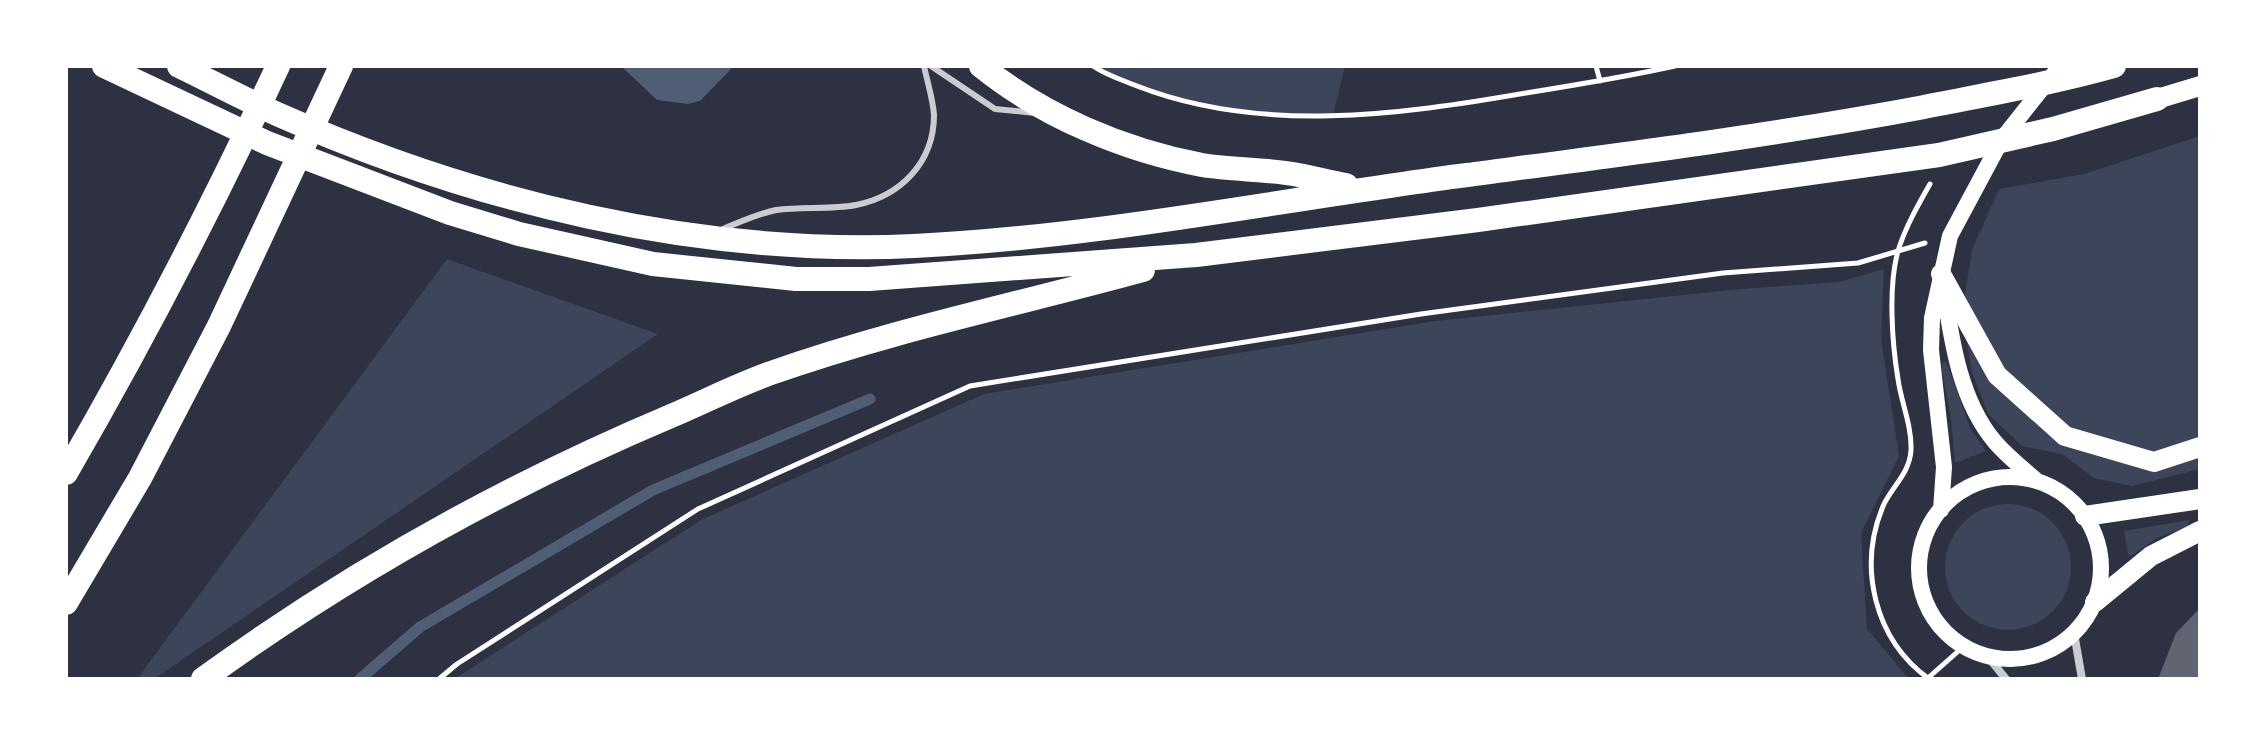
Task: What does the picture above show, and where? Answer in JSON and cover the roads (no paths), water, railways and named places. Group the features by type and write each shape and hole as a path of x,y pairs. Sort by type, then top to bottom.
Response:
{"highway":[{"path":"104,66 267,143 450,213 535,238 653,264 796,279 869,279 1196,255 1478,220 1939,155 2053,129 2157,99"},
{"path":"179,66 279,115 452,180 590,218 702,237 810,246 962,243 1173,220 1361,189 1658,150 1848,121 2106,68"},
{"path":"66,473 146,332 217,195 278,66"},
{"path":"66,603 140,478 219,326 341,66"},
{"path":"981,66 998,80 1059,116 1130,147 1205,166 1292,174 1361,189"},
{"path":"203,679 357,575 493,498 581,454 769,374 878,338 970,313 1038,299 1196,255"}],"main road":[{"path":"1941,510 1944,467 1931,350 1932,318 1950,236 2002,139 2060,66"},
{"path":"2157,99 2200,86"},
{"path":"1941,274 1997,375 2065,436 2154,462 2200,447"},
{"path":"1941,274 1951,336 1970,400 1981,423 1995,442 2037,480 2064,494 2085,516 2095,534 2101,555 2101,576 2095,602"},
{"path":"2037,480 2007,477 1977,483 1952,497 1933,520 1921,546 1919,576 1926,604 1941,629 1963,647 1988,657 2014,660 2040,655 2063,643 2074,633 2095,602 2151,556 2200,531"},
{"path":"2085,516 2200,499"}],"street":[{"path":"2074,633 2082,679"},
{"path":"1988,657 2006,679"}],"lane":[{"path":"702,237 761,213 855,205 896,190 918,168 931,139 934,113 924,66"},
{"path":"931,66 995,109 1059,116"}],"waterway":[{"path":"360,679 420,627 653,490 870,399"}]}
